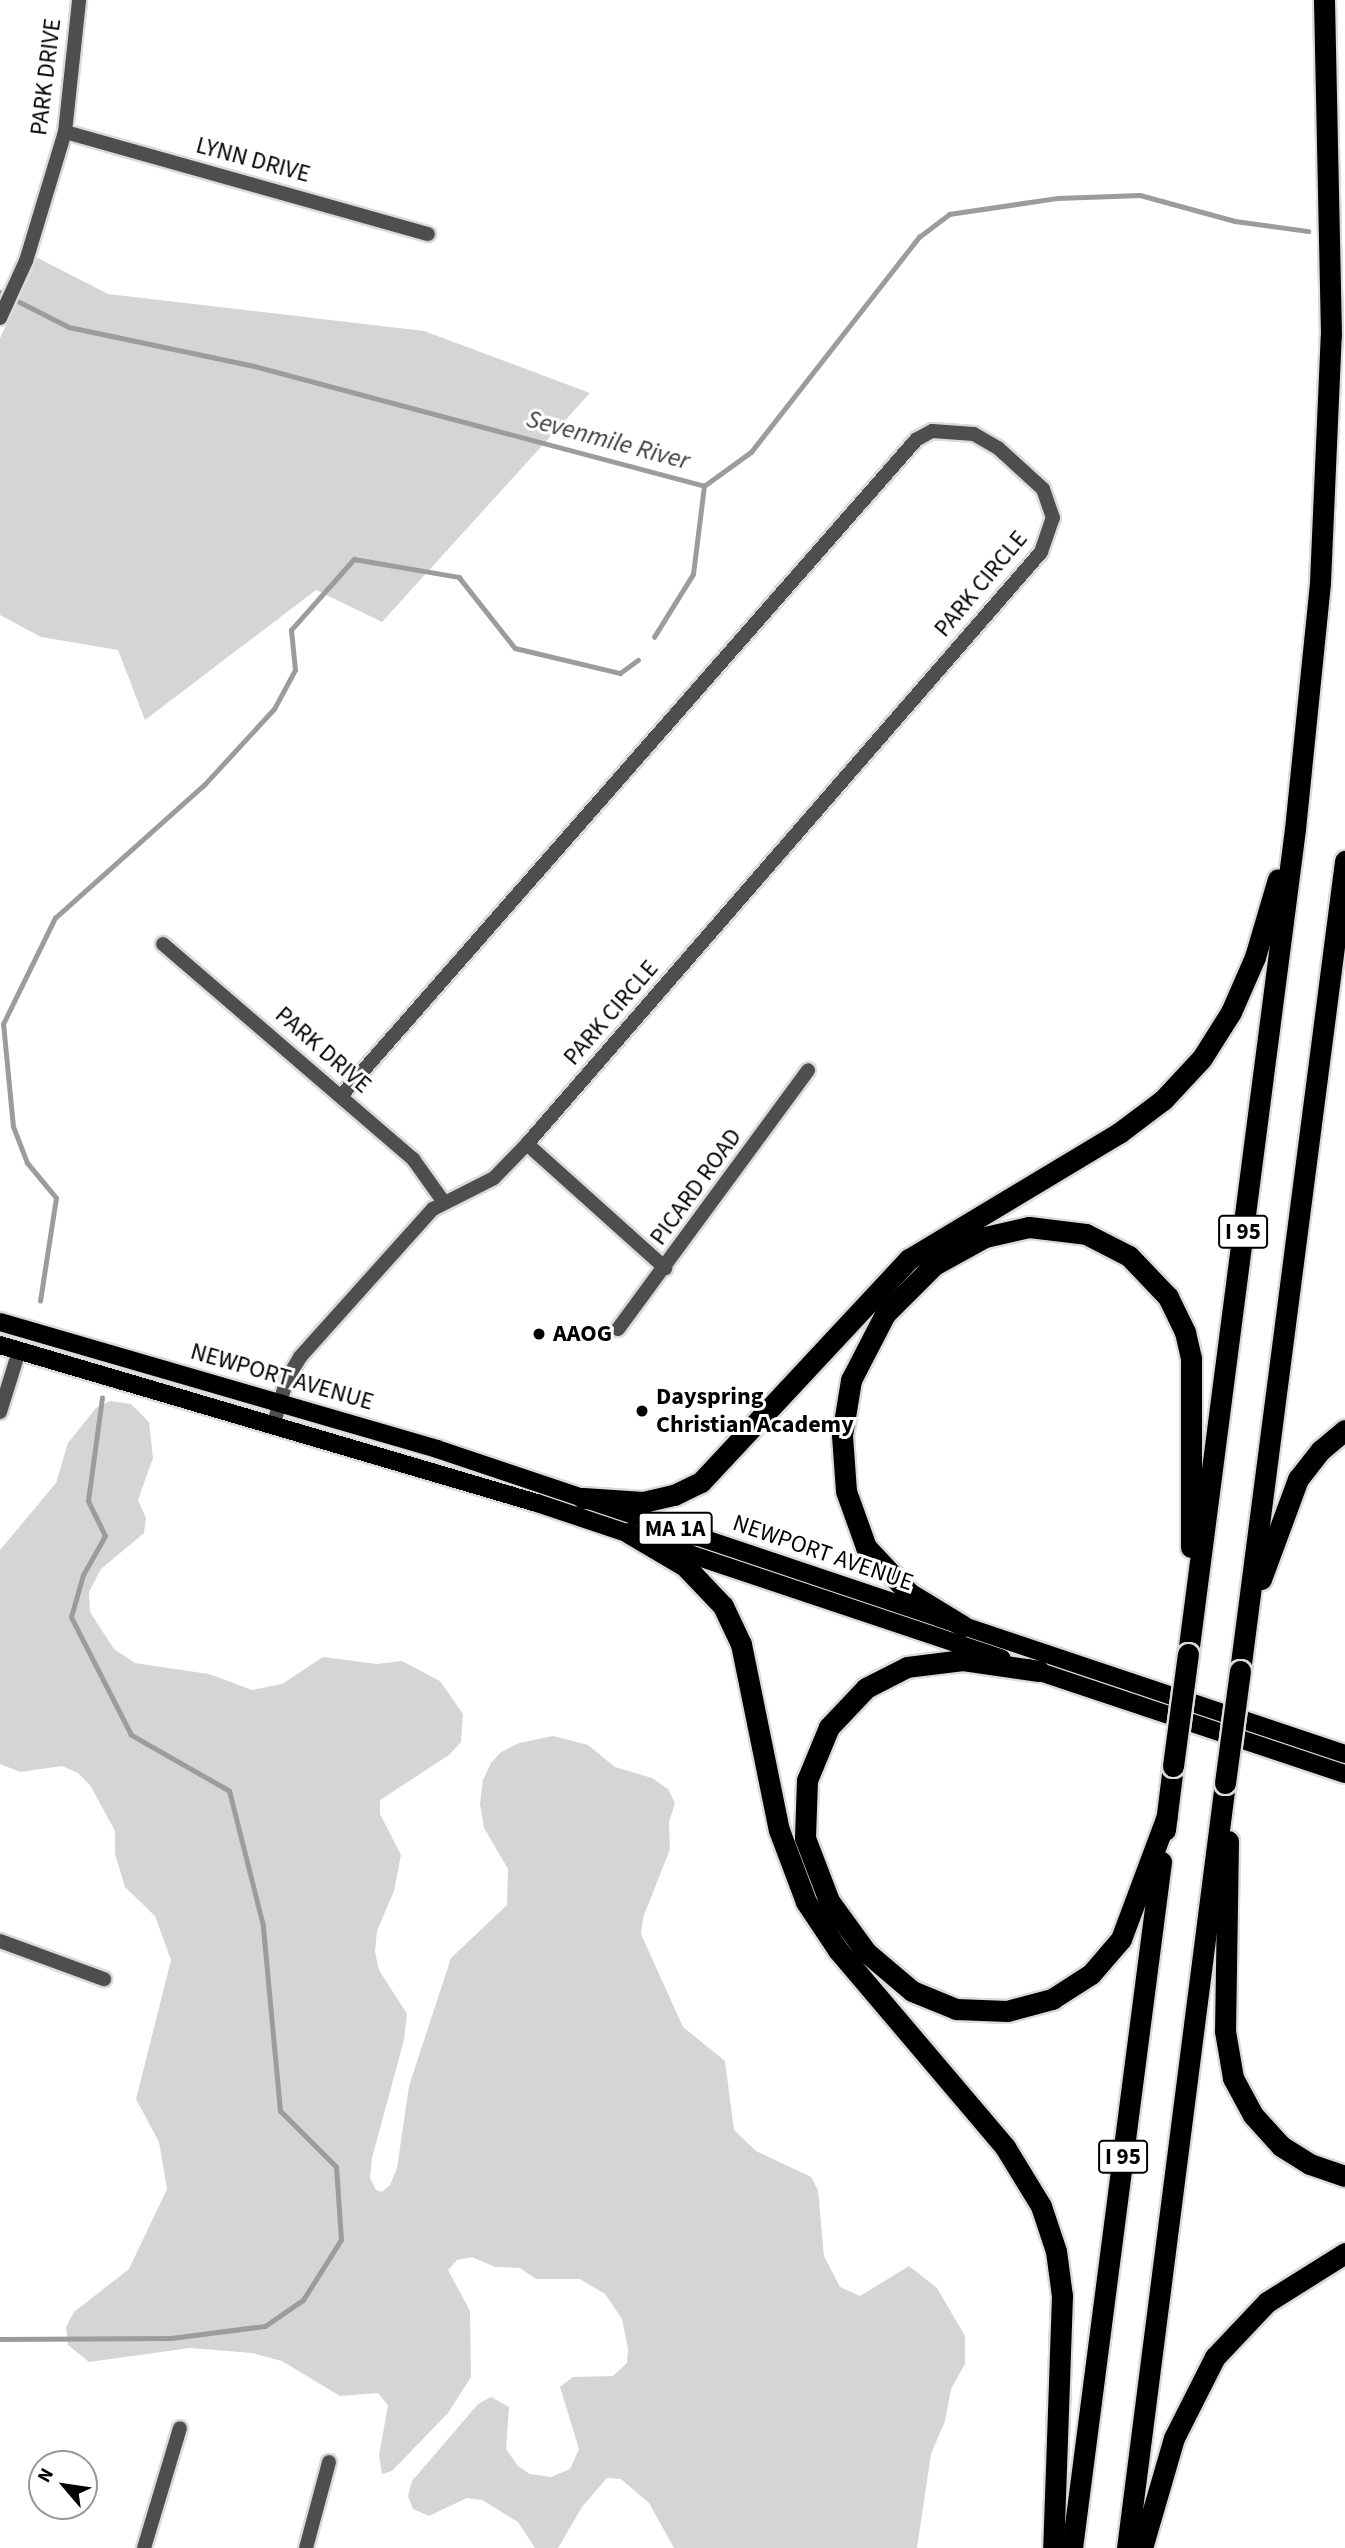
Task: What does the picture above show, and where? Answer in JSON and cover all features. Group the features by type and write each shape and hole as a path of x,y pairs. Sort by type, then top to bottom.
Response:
{"highway":[{"name":"I 95","path":"1072,2548 1297,810 1320,582 1330,384 1331,188 1324,0"},
{"path":"583,1498 642,1502 674,1495 701,1482 909,1259 1119,1133 1168,1095 1214,1041 1244,986 1297,810"},
{"name":"I 95","path":"1127,2548 1345,861"},
{"path":"963,1626 899,1585 860,1536 844,1478 845,1407 866,1344 907,1288 964,1246 1029,1227 1074,1231 1119,1250 1156,1280 1178,1314 1192,1368 1194,1609"},
{"path":"1247,1617 1292,1490 1312,1459 1345,1430"},
{"path":"629,1534 685,1566 723,1606 741,1644 779,1830 806,1902 838,1950 1005,2147 1041,2206 1056,2251 1062,2296 1053,2548"},
{"path":"1039,1671 974,1660 915,1665 866,1688 829,1727 807,1780 805,1838 829,1901 866,1952 912,1992 956,2009 1007,2011 1052,1999 1091,1974 1121,1939 1167,1816"},
{"path":"1226,1783 1230,1881 1225,2031 1230,2068 1247,2106 1273,2138 1310,2164 1345,2176"},
{"path":"1142,2548 1174,2438 1214,2357 1247,2320 1279,2293 1345,2253"}],"main road":[{"name":"NEWPORT AVENUE","path":"0,1322 280,1402 583,1498 1345,1754"},
{"name":"NEWPORT AVENUE","path":"0,1345 629,1534 1345,1774"}],"street":[{"name":"PARK DRIVE","path":"2,312 26,261 65,132 79,0"},
{"name":"LYNN DRIVE","path":"65,132 428,234"},
{"name":"PARK CIRCLE","path":"273,1426 287,1379 300,1357 443,1200 494,1178 527,1144 1041,552 1050,535 1051,505 1044,489 998,448 974,434 952,429 932,431 916,440 341,1096"},
{"name":"PARK DRIVE","path":"163,944 413,1158 443,1200"},
{"name":"PICARD ROAD","path":"618,1329 808,1070"},
{"path":"527,1144 665,1268"},
{"path":"0,1412 19,1350"},
{"path":"0,1941 104,1979"},
{"path":"144,2548 180,2428"},
{"path":"306,2548 329,2462"}],"shaded area":[{"path":"26,252 108,294 424,331 590,393 382,622 316,590 145,720 118,650 41,637 0,615 0,338 13,312"},
{"path":"110,1401 131,1404 149,1422 153,1458 138,1500 146,1518 144,1533 101,1569 89,1592 90,1612 114,1649 135,1663 209,1674 252,1690 282,1684 323,1657 377,1664 402,1661 440,1681 463,1714 461,1742 449,1755 380,1800 380,1814 401,1855 394,1891 377,1931 375,1952 379,1970 407,2014 404,2040 372,2158 370,2178 376,2190 382,2192 390,2185 397,2168 409,2086 451,1958 507,1905 508,1869 484,1828 480,1804 483,1780 491,1763 501,1752 519,1743 553,1736 588,1745 615,1767 652,1778 668,1789 675,1803 669,1822 670,1849 643,1918 641,1934 683,2027 725,2061 734,2130 756,2151 811,2177 818,2190 824,2256 840,2287 860,2296 909,2266 937,2288 965,2336 965,2364 951,2389 945,2421 931,2454 917,2548 674,2548 649,2503 621,2479 607,2478 582,2507 558,2548 535,2548 518,2522 482,2500 467,2498 429,2516 413,2509 408,2496 412,2481 478,2404 491,2397 509,2407 506,2449 518,2466 530,2474 551,2477 570,2469 579,2449 560,2387 573,2377 613,2376 627,2363 628,2349 622,2319 605,2294 580,2279 536,2279 520,2268 495,2267 472,2257 457,2260 448,2270 470,2311 471,2377 448,2413 392,2471 382,2474 379,2455 388,2405 378,2393 340,2396 282,2361 252,2353 190,2348 89,2362 68,2345 66,2327 74,2312 129,2269 167,2189 159,2142 136,2099 171,1960 155,1916 125,1887 115,1854 115,1831 90,1785 78,1773 62,1766 20,1772 0,1764 0,1550 56,1483 68,1443 96,1408"}],"waterway":[{"name":"Sevenmile River","path":"0,292 69,327 254,366 704,486 751,452 919,237 949,214 1058,198 1140,195 1235,221 1308,231"},
{"path":"654,637 693,574 704,486"},
{"path":"40,1301 56,1198 27,1163 13,1127 3,1024 55,918 204,785 274,709 295,670 291,630 354,559 459,577 515,648 620,673 638,660"},
{"path":"0,2339 171,2338 265,2326 303,2300 341,2240 336,2167 280,2111 263,1926 229,1791 131,1735 71,1617 83,1575 105,1536 88,1501 102,1398"}],"place":[{"name":"AAOG","path":"539,1334"},
{"name":"Dayspring Christian Academy","path":"642,1411"}]}
